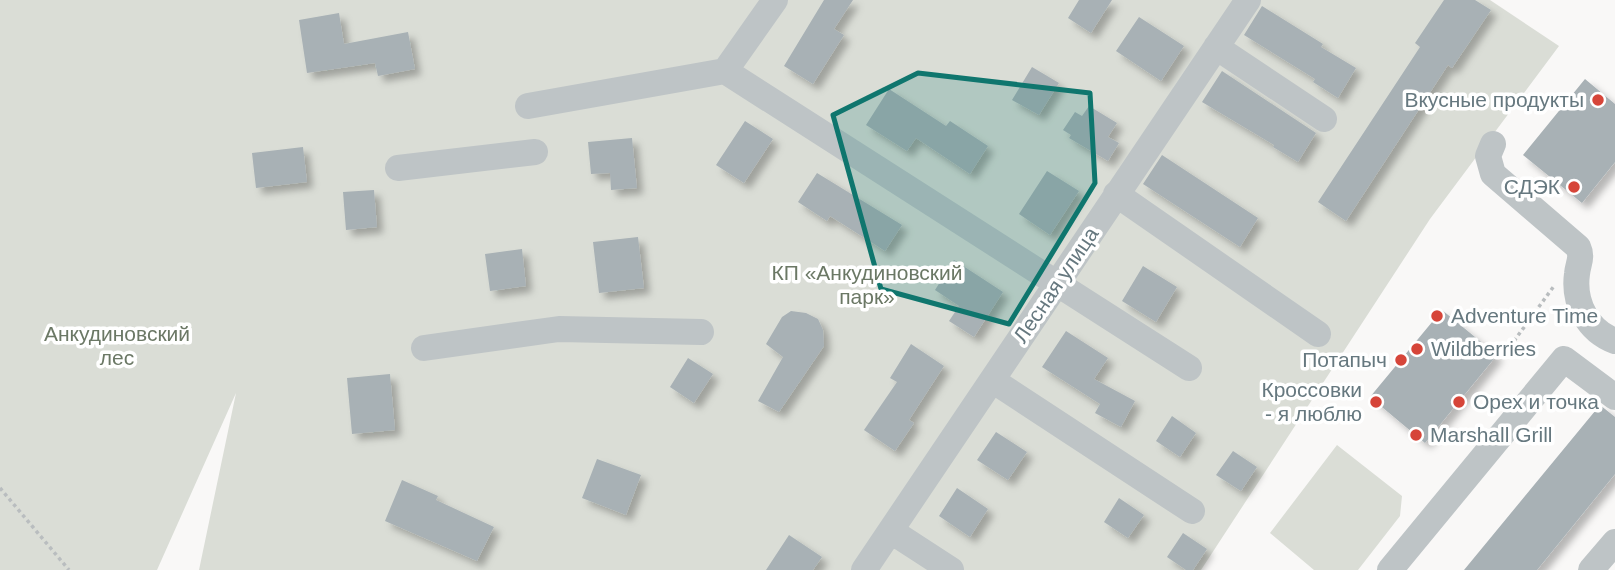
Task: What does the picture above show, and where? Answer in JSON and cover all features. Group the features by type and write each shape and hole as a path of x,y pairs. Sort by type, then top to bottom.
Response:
{"street":[{"path":"725,71 775,0"},
{"name":"Лесная улица","path":"864,570 1248,0"},
{"path":"1216,47 1324,119"},
{"path":"528,106 725,71 1189,368"},
{"path":"1493,144 1488,156 1493,174 1578,247 1581,254 1576,288 1578,302 1585,317 1604,337 1615,341"},
{"path":"398,168 534,152"},
{"path":"1116,194 1318,334"},
{"path":"424,348 559,329 701,332"},
{"path":"1390,570 1564,359 1615,397"},
{"path":"992,380 1192,511"},
{"path":"891,531 951,570"},
{"path":"1591,570 1615,542"}],"path":[{"path":"1514,341 1543,301"},
{"path":"0,488 69,570"}],"highlighted area":[{"path":"918,73 1090,93 1095,183 1009,324 881,289 833,115"}],"green space":[{"name":"КП «Анкудиновский парк»","path":"0,0 1490,0 1559,46 1430,219 1201,570 199,570 236,393 157,570 0,570"},
{"path":"1337,445 1402,496 1400,516 1358,570 1314,570 1270,533"}],"building":[{"path":"824,0 853,0 834,29 844,35 813,84 784,66"},
{"path":"1079,0 1112,0 1091,33 1068,18"},
{"path":"1444,0 1475,0 1491,10 1452,68 1448,65 1346,221 1318,202 1420,47 1415,43"},
{"path":"1262,6 1356,68 1338,98 1313,82 1315,79 1244,35"},
{"path":"339,13 344,44 408,32 415,69 378,76 375,63 307,73 299,20"},
{"path":"1139,17 1184,46 1161,81 1116,51"},
{"path":"1032,67 1059,83 1039,115 1012,100"},
{"path":"1222,71 1316,133 1298,162 1202,102"},
{"path":"1585,79 1615,104 1615,162 1582,203 1523,155"},
{"path":"889,89 946,126 950,121 988,146 970,174 916,138 907,151 866,125"},
{"path":"1089,106 1117,123 1108,137 1119,143 1108,161 1069,138 1071,135 1063,130 1075,112 1082,116"},
{"path":"745,121 773,139 744,183 716,165"},
{"path":"632,138 637,188 611,190 610,173 591,174 588,142"},
{"path":"303,147 307,182 256,188 252,153"},
{"path":"1162,155 1258,218 1240,247 1143,184"},
{"path":"1047,171 1079,191 1050,235 1019,214"},
{"path":"817,173 902,225 885,251 830,216 827,221 798,202"},
{"path":"374,190 377,227 346,230 343,192"},
{"path":"638,237 644,288 599,293 593,242"},
{"path":"522,249 526,286 490,291 485,254"},
{"path":"954,260 1003,292 974,337 949,321 959,306 935,290"},
{"path":"1143,266 1177,287 1156,322 1122,301"},
{"path":"1442,310 1497,355 1425,443 1370,397"},
{"path":"791,311 806,313 818,319 823,330 824,346 779,412 758,401 783,357 766,344 782,317"},
{"path":"1066,331 1108,358 1094,379 1135,401 1121,427 1095,413 1100,404 1042,367"},
{"path":"911,344 944,366 909,420 914,423 895,451 864,430 897,382 890,378"},
{"path":"688,358 713,374 694,403 670,387"},
{"path":"390,374 395,430 352,434 347,378"},
{"path":"1600,405 1615,417 1615,474 1537,570 1464,570"},
{"path":"1172,416 1196,433 1180,457 1156,441"},
{"path":"996,432 1027,452 1008,480 977,460"},
{"path":"1233,451 1257,467 1241,491 1216,475"},
{"path":"597,459 641,475 626,515 582,498"},
{"path":"402,480 438,496 436,500 494,527 477,561 385,521"},
{"path":"957,488 988,509 970,537 939,516"},
{"path":"1119,498 1144,515 1128,538 1104,522"},
{"path":"1183,533 1207,549 1193,570 1186,570 1167,557"},
{"path":"789,535 822,557 813,570 766,570"}],"place":[{"name":"Вкусные продукты","path":"1598,100"},
{"name":"СДЭК","path":"1574,187"},
{"name":"Adventure Time","path":"1437,316"},
{"name":"Wildberries","path":"1417,349"},
{"name":"Потапыч","path":"1401,360"},
{"name":"Кроссовки - я люблю","path":"1376,402"},
{"name":"Орех и точка","path":"1459,402"},
{"name":"Marshall Grill","path":"1416,435"}],"park label":[{"name":"Анкудиновский лес","path":"117,346"}]}
